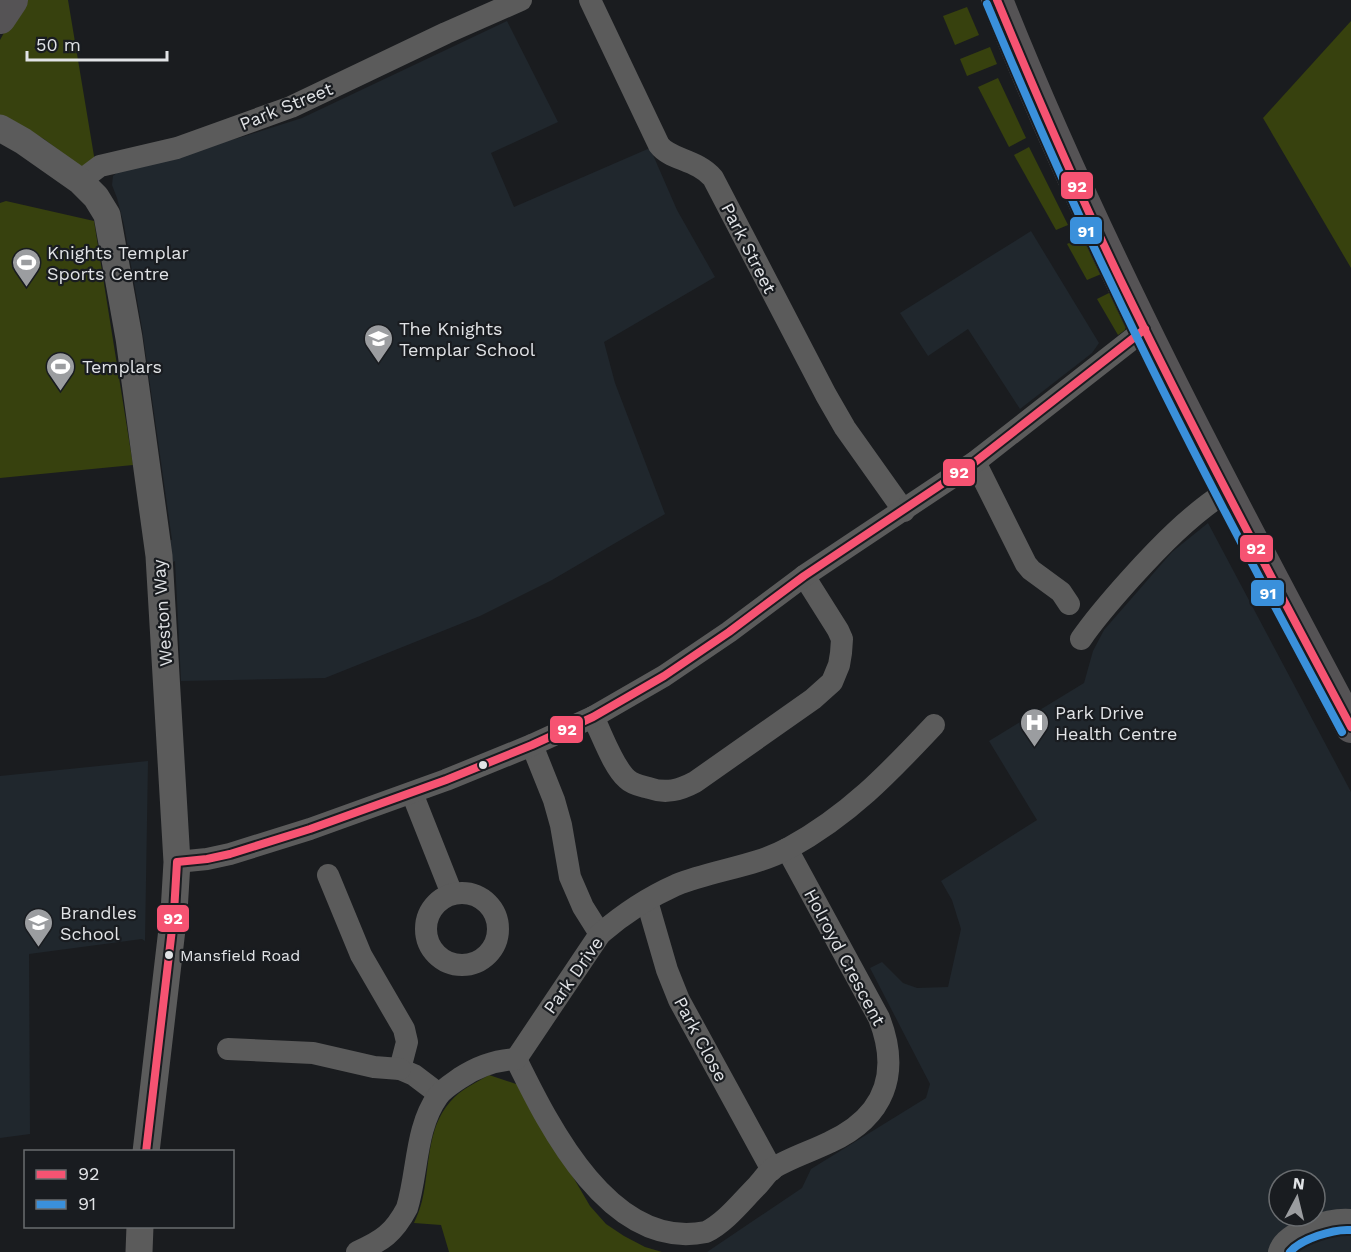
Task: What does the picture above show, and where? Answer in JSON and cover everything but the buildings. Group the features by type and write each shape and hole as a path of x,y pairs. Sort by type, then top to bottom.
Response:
{"main road":[{"path":"0,18 12,0"},
{"path":"997,0 1118,278 1351,727"}],"street":[{"name":"Park Street","path":"80,181 100,166 177,148 291,107 521,0"},
{"name":"Park Street","path":"590,0 659,145 669,153 700,166 713,178 826,395 845,428 904,511"},
{"name":"Weston Way","path":"0,128 23,141 80,181 96,197 107,215 129,338 159,556 177,862 174,912 146,1150"},
{"path":"177,862 230,854 310,829 412,793 532,745 593,717 664,676 729,632 804,576 975,462 1145,329"},
{"path":"975,462 1026,564 1061,592 1069,604"},
{"path":"1081,639 1092,621 1157,550 1205,506 1227,491"},
{"path":"593,717 620,771 628,780 656,790 668,791 682,789 695,782 813,699 832,682 839,665 842,639 804,576"},
{"name":"Park Drive","path":"516,1059 600,934 618,919 675,886 787,849 858,802 934,726"},
{"path":"532,745 557,809 570,876 584,907 600,934"},
{"path":"412,793 452,894"},
{"name":"Holroyd Crescent","path":"516,1059 566,1157 608,1213 627,1227 663,1240 678,1242 709,1230 727,1216 772,1170 833,1141 858,1126 872,1113 879,1102 887,1075 886,1037 879,1018 787,849"},
{"path":"328,875 361,955 406,1035 406,1048 400,1069"},
{"name":"Park Close","path":"647,901 667,970 684,1010 772,1170"},
{"path":"228,1049 313,1053 374,1067 400,1069 414,1075 439,1094"},
{"path":"357,1252 378,1243 402,1219 407,1208 423,1131 439,1094 482,1065 498,1060 516,1059"},
{"path":"1279,1252 1287,1239 1319,1224 1341,1219 1351,1220"},
{"path":"139,1252 140,1228"}],"shaded area":[{"name":"The Knights Templar School","path":"507,21 558,122 491,153 514,207 650,148 677,210 715,277 604,342 615,383 665,514 552,580 480,616 325,678 181,681 175,561 173,562 169,540 172,540 142,328 124,225 112,185 113,176 121,169 242,137 302,118"},
{"path":"1031,231 1099,343 1092,353 1020,409 968,329 928,356 900,313"},
{"path":"1208,523 1351,792 1351,1252 707,1252 802,1188 811,1169 926,1098 930,1084 870,968 882,962 903,983 917,988 948,987 961,929 952,900 941,881 1037,820 989,741 1084,683 1093,651 1104,630 1172,552"},
{"name":"Brandles School","path":"148,761 145,941 142,939 29,954 30,1134 0,1138 0,776"}],"green space":[{"path":"28,0 68,0 95,162 82,168 44,139 0,116 0,40"},
{"path":"967,7 979,35 955,45 943,16"},
{"path":"1351,21 1351,268 1263,118"},
{"path":"990,47 997,64 967,76 960,59"},
{"path":"998,78 1026,138 1009,147 978,87"},
{"path":"1029,147 1068,225 1056,230 1014,155"},
{"name":"Templars","path":"6,201 94,221 133,465 0,478 0,203"},
{"path":"1089,233 1106,272 1087,280 1067,244"},
{"path":"1115,290 1129,317 1125,330 1118,335 1097,299"},
{"path":"489,1075 519,1085 590,1206 606,1224 645,1247 662,1252 449,1252 441,1225 414,1223 425,1189 433,1137 442,1113 458,1094"}],"transit line":[{"name":"92","path":"997,0 1120,279 1204,448 1351,727"},
{"name":"91","path":"987,4 1031,109 1137,338 1223,508 1342,732"},
{"name":"92","path":"146,1150 174,912 177,862 230,854 310,829 446,780 593,717 664,676 729,632 804,576 975,462 1145,329"},
{"name":"91","path":"1290,1252 1295,1247 1318,1236 1350,1230"}],"place":[{"name":"Knights Templar Sports Centre","path":"26,288"},
{"name":"The Knights Templar School","path":"378,364"},
{"name":"Templars","path":"61,392"},
{"name":"Park Drive Health Centre","path":"1034,748"},
{"name":"Brandles School","path":"39,948"},
{"name":"Mansfield Road","path":"169,955"}]}
